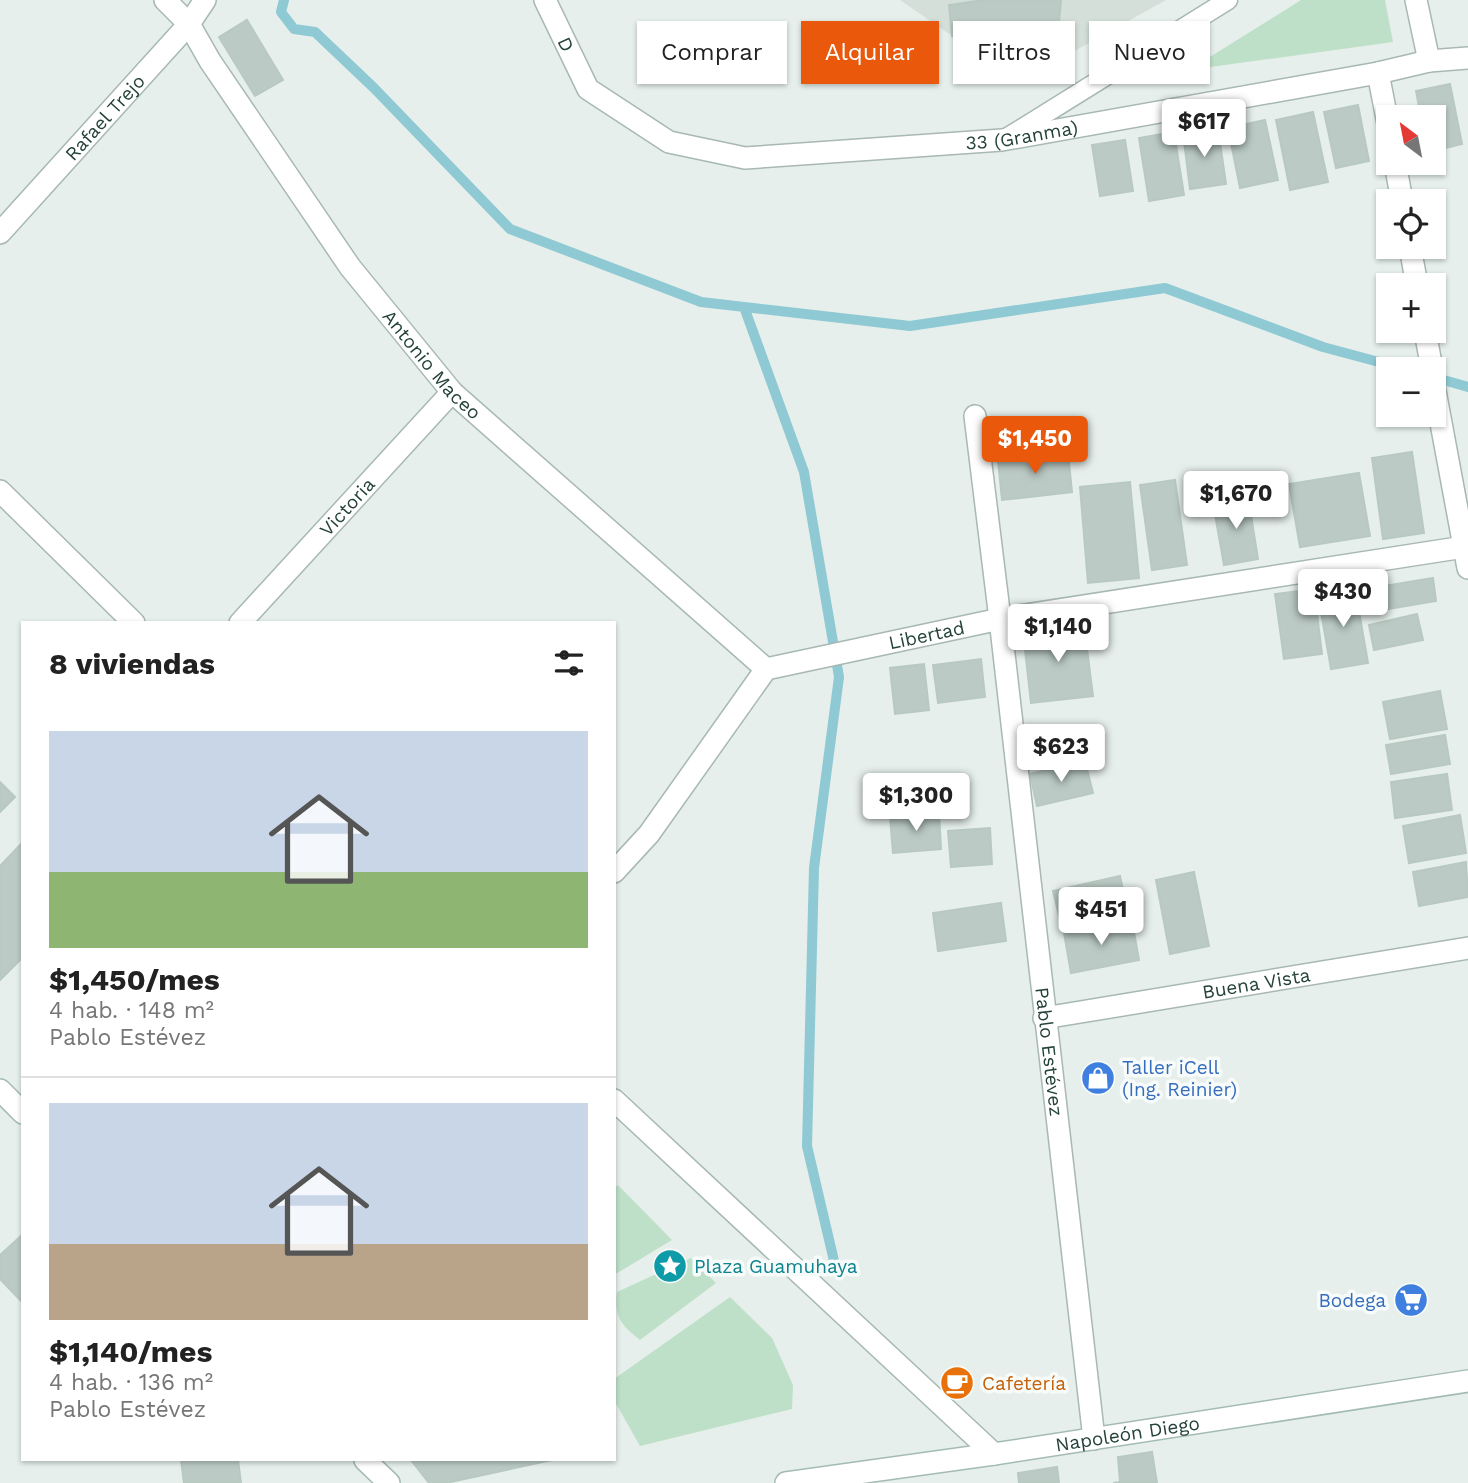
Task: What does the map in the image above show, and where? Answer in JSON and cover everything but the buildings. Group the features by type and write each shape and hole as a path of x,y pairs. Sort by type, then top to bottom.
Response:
{"street":[{"name":"Antonio Maceo","path":"165,0 189,24 210,61 350,267 452,391 766,669"},
{"name":"Rafael Trejo","path":"0,233 189,24 205,0"},
{"name":"D","path":"545,0 588,89"},
{"path":"1416,0 1429,61"},
{"name":"33 (Granma)","path":"588,89 669,142 745,158 1002,140 1378,73 1429,61 1468,58"},
{"path":"1378,73 1384,105"},
{"name":"Victoria","path":"242,621 452,391"},
{"name":"Pablo Estévez","path":"975,416 1094,1439"},
{"path":"1442,427 1468,568"},
{"path":"0,491 132,621"},
{"name":"Libertad","path":"766,669 1000,618 1464,547"},
{"path":"616,870 649,834 766,669"},
{"name":"Buena Vista","path":"1044,1018 1468,948"},
{"path":"0,1090 21,1111"},
{"path":"616,1102 994,1454"},
{"name":"Napoleón Diego","path":"786,1483 1468,1381"},
{"path":"366,1461 389,1483"}],"lane":[{"path":"1002,140 1228,0"}],"shaded area":[{"path":"900,0 1166,0 1128,21 1089,21 1089,43 1075,51 1075,21 953,21 953,37 939,27 939,21 930,21"}],"green space":[{"path":"1301,0 1385,0 1393,42 1210,67 1210,57"},
{"path":"618,1185 672,1240 616,1274"},
{"path":"691,1258 716,1283 640,1340 620,1320 617,1292"},
{"path":"730,1297 772,1338 793,1385 792,1409 640,1446 616,1404 616,1378"}],"waterway":[{"path":"284,0 281,12 294,29 315,32 374,88 510,229 701,302 910,326 1165,288 1323,347 1376,361"},
{"path":"744,307 804,472 839,677 814,868 807,1146 835,1265"},
{"path":"1446,381 1468,387"}],"place":[{"name":"Taller iCell (Ing. Reinier)","path":"1098,1078"},
{"name":"Plaza Guamuhaya","path":"670,1266"},
{"name":"Bodega","path":"1411,1300"},
{"name":"Cafetería","path":"957,1383"}]}
